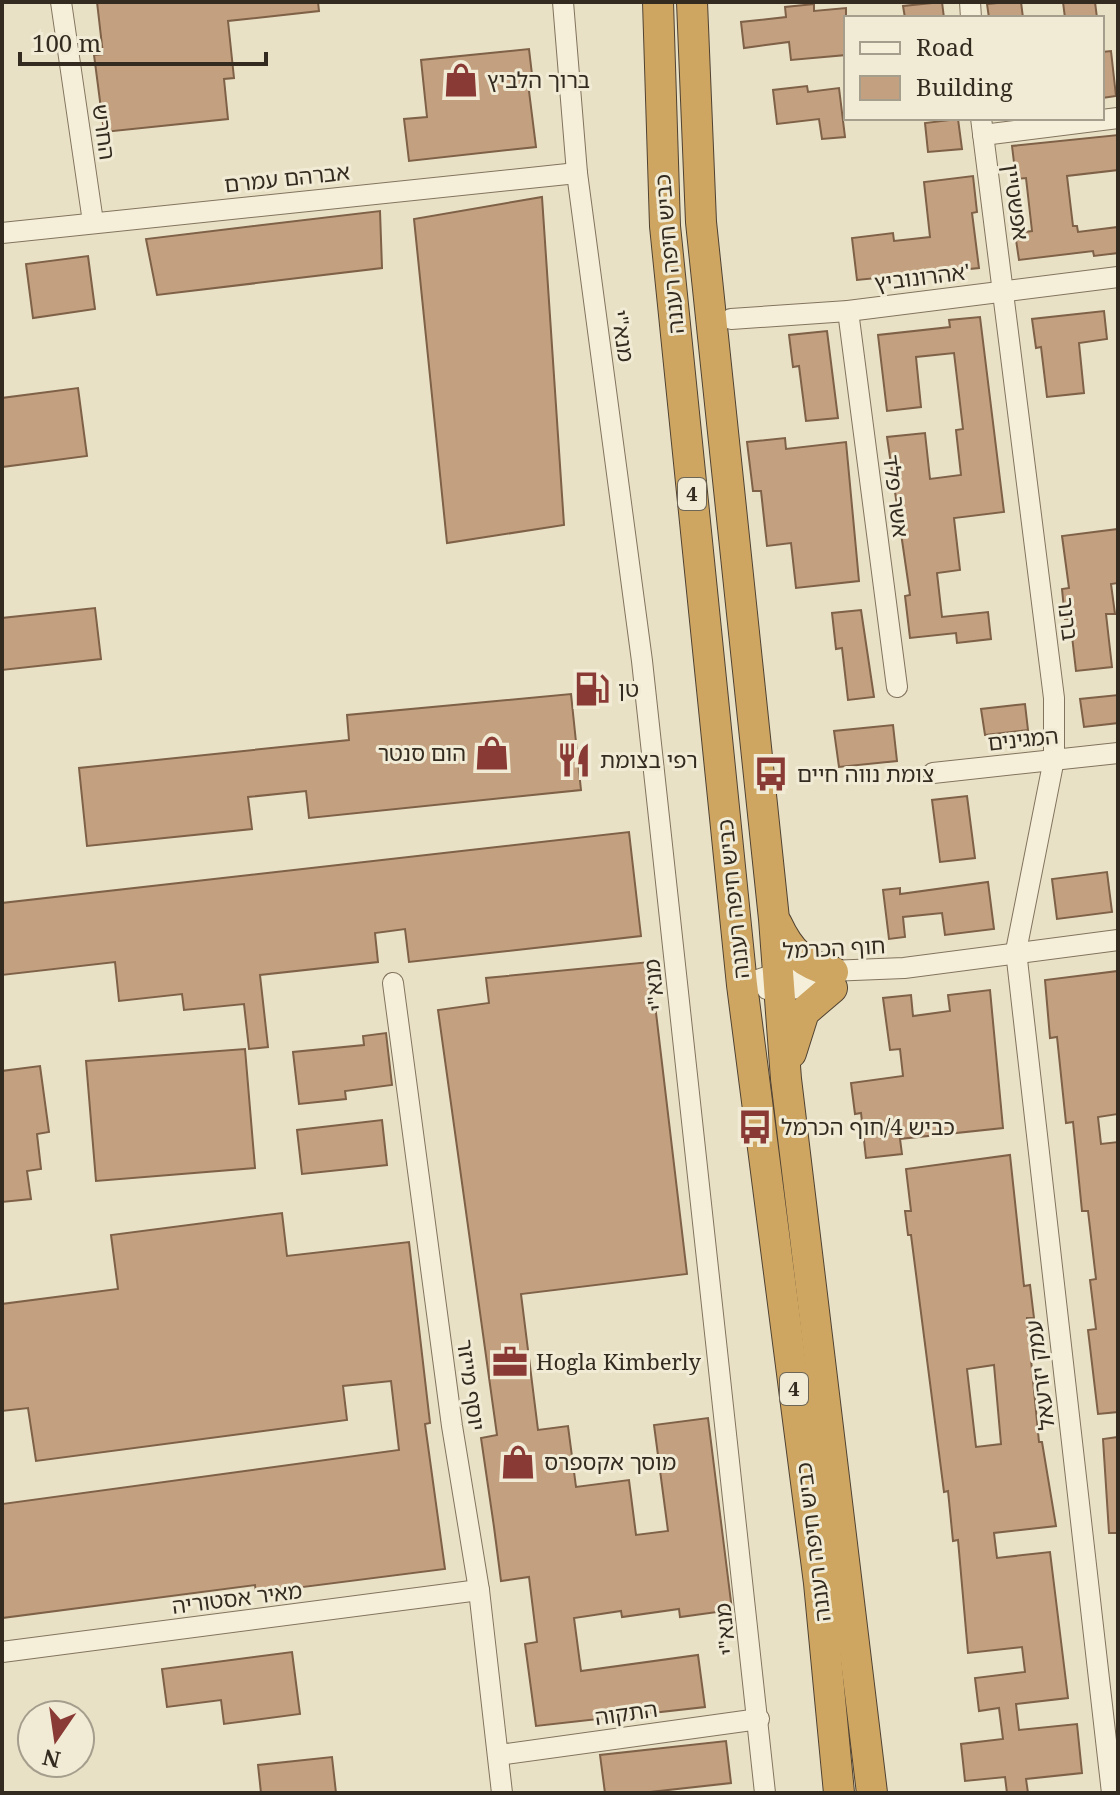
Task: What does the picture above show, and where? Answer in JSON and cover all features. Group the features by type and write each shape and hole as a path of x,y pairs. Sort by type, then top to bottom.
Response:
{"highway":[{"name":"כביש חיפה רעננה","path":"658,2 665,226 742,985 819,1583 839,1793"},
{"name":"כביש חיפה רעננה","path":"692,2 701,222 774,919 786,1079 872,1793"},
{"path":"774,919 787,946 801,960 832,980 804,1012 795,1032 786,1079"}],"street":[{"name":"החרש","path":"61,2 93,222"},
{"name":"מנא\"י","path":"563,2 577,173 642,661 765,1793"},
{"path":"982,126 1084,120"},
{"name":"אפשטיין","path":"982,126 1004,292"},
{"name":"אברהם עמרם","path":"2,233 577,173"},
{"name":"אהרונוביץ'","path":"731,319 848,311 1118,277"},
{"name":"ברנר","path":"1004,292 1054,698 1054,759 1016,951"},
{"name":"אשר פלד","path":"848,311 897,687"},
{"name":"המגינים","path":"933,773 1118,753"},
{"name":"חוף הכרמל","path":"742,985 832,980 1016,951 1118,940"},
{"name":"עמק יזרעאל","path":"1016,951 1112,1793"},
{"name":"יוסף מייזר","path":"393,983 452,1426 479,1590 502,1793"},
{"name":"מאיר אסטוריה","path":"2,1652 479,1590"},
{"name":"התקוה","path":"499,1755 759,1719"}],"building":[{"path":"97,2 318,2 319,11 228,21 234,78 224,79 228,119 104,132 94,55 103,54"},
{"path":"942,2 944,16 905,16 903,6"},
{"path":"1021,2 1023,16 989,16 987,4"},
{"path":"1063,2 1095,2 1097,16 1065,16"},
{"path":"814,4 814,11 846,8 844,55 791,60 789,42 744,48 741,22 786,17 785,7"},
{"path":"529,49 533,83 528,83 536,147 409,161 404,119 427,117 421,60"},
{"path":"1111,51 1116,96 1104,98 1104,52"},
{"path":"807,86 808,92 839,88 845,137 822,139 819,119 777,124 773,90"},
{"path":"958,120 962,149 928,152 925,123"},
{"path":"1118,135 1118,170 1067,176 1073,226 1077,226 1078,232 1118,227 1118,253 1094,256 1093,251 1019,260 1015,233 1032,231 1026,178 1016,179 1012,146"},
{"path":"973,176 977,212 972,213 979,268 857,280 852,238 893,233 894,241 930,237 924,182"},
{"path":"542,197 564,525 447,543 414,219"},
{"path":"380,211 382,268 157,295 146,239"},
{"path":"88,256 95,309 33,318 26,264"},
{"path":"1104,311 1107,339 1079,343 1084,393 1047,397 1041,347 1036,348 1032,319"},
{"path":"980,317 1004,512 954,518 960,570 937,573 942,617 988,612 991,639 957,643 956,633 910,638 905,596 910,595 887,437 925,433 930,479 961,475 956,430 963,429 954,353 916,357 921,407 887,411 878,335 950,327 949,320"},
{"path":"827,331 838,418 806,421 799,366 793,367 789,335"},
{"path":"78,388 87,456 2,467 2,398"},
{"path":"785,438 786,449 846,442 859,581 796,588 791,543 767,546 761,491 753,491 747,442"},
{"path":"1118,529 1118,583 1111,584 1115,614 1106,614 1112,667 1076,671 1070,619 1065,619 1062,589 1069,588 1062,536"},
{"path":"95,608 101,659 2,670 2,618"},
{"path":"861,610 874,697 848,700 842,648 836,649 832,613"},
{"path":"571,694 581,790 309,818 306,791 248,797 252,829 87,846 79,768 349,740 347,715"},
{"path":"1118,695 1118,723 1084,727 1080,699"},
{"path":"1025,704 1028,730 985,735 981,709"},
{"path":"893,725 897,761 839,767 834,731"},
{"path":"967,796 975,858 940,862 932,800"},
{"path":"629,832 641,936 409,962 405,929 375,933 378,962 260,975 268,1047 249,1049 244,1004 184,1010 182,994 119,1001 115,962 2,975 2,903"},
{"path":"1107,872 1112,912 1057,919 1052,879"},
{"path":"988,882 994,929 945,935 942,913 903,917 905,937 889,939 883,890 900,888 900,894"},
{"path":"650,962 687,1274 521,1294 538,1430 568,1426 576,1487 629,1480 636,1535 668,1531 654,1425 708,1418 732,1610 680,1617 679,1609 622,1617 621,1611 574,1618 581,1671 698,1655 705,1707 536,1726 525,1644 537,1642 529,1577 501,1581 481,1438 497,1435 438,1010 489,1003 486,978"},
{"path":"1118,971 1118,1114 1098,1117 1101,1144 1118,1142 1118,1412 1098,1414 1088,1330 1096,1329 1090,1280 1096,1279 1088,1211 1082,1211 1073,1122 1066,1123 1057,1037 1050,1038 1045,980"},
{"path":"990,990 1003,1128 900,1139 902,1154 866,1158 861,1113 855,1114 851,1083 903,1076 900,1049 890,1050 883,998 911,995 913,1016 950,1011 948,995"},
{"path":"386,1033 392,1085 345,1091 346,1099 299,1104 293,1052 364,1045 363,1036"},
{"path":"245,1049 255,1168 96,1181 86,1061"},
{"path":"40,1066 49,1132 37,1134 41,1169 27,1171 31,1199 2,1202 2,1071"},
{"path":"382,1120 387,1165 302,1174 297,1130"},
{"path":"1010,1155 1024,1286 1030,1285 1034,1318 1027,1318 1039,1442 1042,1442 1056,1526 994,1533 997,1558 1050,1552 1068,1698 1016,1704 1019,1730 1077,1724 1082,1773 1026,1779 1028,1793 1007,1793 1005,1777 965,1781 961,1744 1003,1739 999,1708 979,1711 975,1678 1025,1672 1022,1647 968,1653 958,1540 953,1541 948,1491 944,1492 911,1235 908,1235 905,1211 911,1211 906,1169","holes":["994,1365 1001,1444 976,1447 967,1369"]},
{"path":"282,1213 287,1256 409,1242 430,1423 425,1424 445,1569 256,1593 255,1585 2,1618 2,1504 399,1450 391,1381 343,1386 347,1420 36,1461 28,1408 2,1411 2,1304 118,1289 111,1235"},
{"path":"1118,1437 1118,1533 1109,1533 1103,1439"},
{"path":"292,1652 300,1714 224,1724 221,1700 167,1707 162,1669"},
{"path":"726,1741 731,1783 641,1793 605,1793 600,1755"},
{"path":"332,1757 336,1793 261,1793 258,1765"}],"place":[{"name":"ברוך הלביץ","path":"461,80"},
{"name":"טן","path":"592,689"},
{"name":"הום סנטר","path":"492,753"},
{"name":"רפי בצומת","path":"574,760"},
{"name":"צומת נווה חיים","path":"771,774"},
{"name":"כביש 4/חוף הכרמל","path":"755,1127"},
{"name":"Hogla Kimberly","path":"510,1362"},
{"name":"מוסך אקספרס","path":"518,1462"}]}
